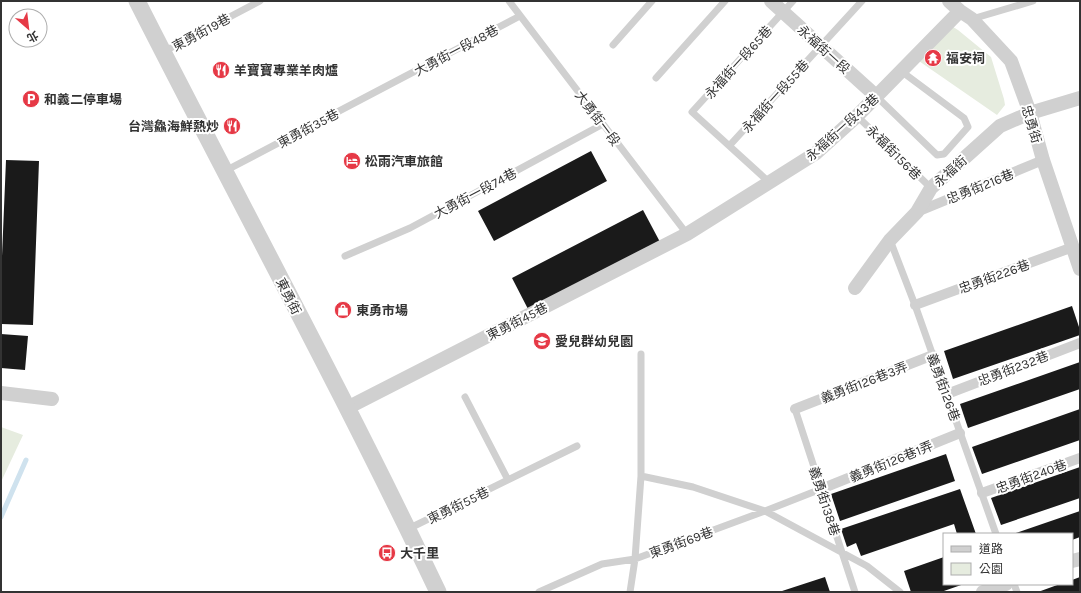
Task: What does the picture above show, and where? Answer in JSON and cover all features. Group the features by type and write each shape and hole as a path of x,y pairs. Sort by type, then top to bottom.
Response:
{"street":[{"name":"東勇街","path":"137,1 347,408 438,592"},
{"name":"永福街一段","path":"771,1 876,96"},
{"name":"忠勇街","path":"949,1 966,15 1011,61 1030,112 1043,160 1080,269"},
{"name":"永福街一段43巷","path":"687,234 816,153 857,116 901,71 966,15"},
{"name":"永福街","path":"855,288 890,240 917,212 931,188 1000,126 1030,112 1080,98"},
{"name":"忠勇街216巷","path":"917,212 1043,160"},
{"name":"東勇街45巷","path":"347,408 687,234"},
{"name":"忠勇街226巷","path":"915,305 1073,248"},
{"name":"忠勇街232巷","path":"946,394 1080,343"},
{"name":"義勇街126巷3弄","path":"795,409 933,355"},
{"path":"1,393 52,399"},
{"name":"義勇街126巷1弄","path":"821,489 960,432"},
{"name":"忠勇街240巷","path":"982,493 1080,458"},
{"path":"983,592 1003,585"}],"lane":[{"name":"東勇街19巷","path":"163,52 260,1"},
{"name":"大勇街一段","path":"509,1 687,234"},
{"path":"613,44 652,1"},
{"path":"656,78 725,1"},
{"name":"永福街一段65巷","path":"730,145 692,112 793,1"},
{"name":"永福街一段55巷","path":"730,145 862,1"},
{"path":"966,15 1033,1"},
{"name":"大勇街一段48巷","path":"392,84 520,16"},
{"path":"876,96 937,155 944,154 968,128 964,118 901,71"},
{"name":"東勇街35巷","path":"225,172 392,84"},
{"name":"永福街156巷","path":"857,116 931,188"},
{"name":"大勇街一段74巷","path":"345,256 410,228 603,124"},
{"path":"730,145 770,183"},
{"name":"義勇街126巷","path":"890,240 915,305 996,533"},
{"path":"630,592 635,559 641,476 641,354"},
{"path":"464,397 508,480"},
{"name":"義勇街138巷","path":"795,409 855,592"},
{"name":"東勇街55巷","path":"408,529 577,446"},
{"path":"641,476 694,487 765,512 867,566 900,592"},
{"name":"東勇街69巷","path":"539,592 602,564 635,559 765,512 821,489"}],"green space":[{"path":"950,25 991,57 1005,105 997,115 916,59"},
{"path":"1,427 23,435 1,482"}],"building":[{"path":"591,151 607,181 494,241 478,211"},
{"path":"6,160 39,161 33,325 1,324 1,280"},
{"path":"643,210 660,242 528,309 512,278"},
{"path":"1072,306 1080,330 1080,335 953,379 944,351"},
{"path":"1,334 28,336 25,370 1,368"},
{"path":"1080,362 1080,389 968,428 960,404"},
{"path":"1080,409 1080,440 982,474 972,447"},
{"path":"946,454 955,481 840,521 831,494"},
{"path":"1080,467 1080,498 1001,525 991,498"},
{"path":"960,489 976,533 957,533 954,524 861,556 856,543 847,547 841,529"},
{"path":"1080,511 1080,537 1073,540 1073,533 1016,533"},
{"path":"943,557 943,585 961,585 941,592 911,592 904,571"},
{"path":"825,577 830,592 779,592"},
{"path":"1080,577 1080,592 1038,592 1057,585 1073,585 1073,580"}],"waterway":[{"path":"1,517 26,460"}],"place":[{"name":"福安祠","path":"933,58"},
{"name":"羊寶寶專業羊肉爐","path":"221,70"},
{"name":"和義二停車場","path":"31,99"},
{"name":"台灣鱻海鮮熱炒","path":"232,126"},
{"name":"松雨汽車旅館","path":"352,161"},
{"name":"東勇市場","path":"343,310"},
{"name":"愛兒群幼兒園","path":"542,341"},
{"name":"大千里","path":"387,553"}]}
